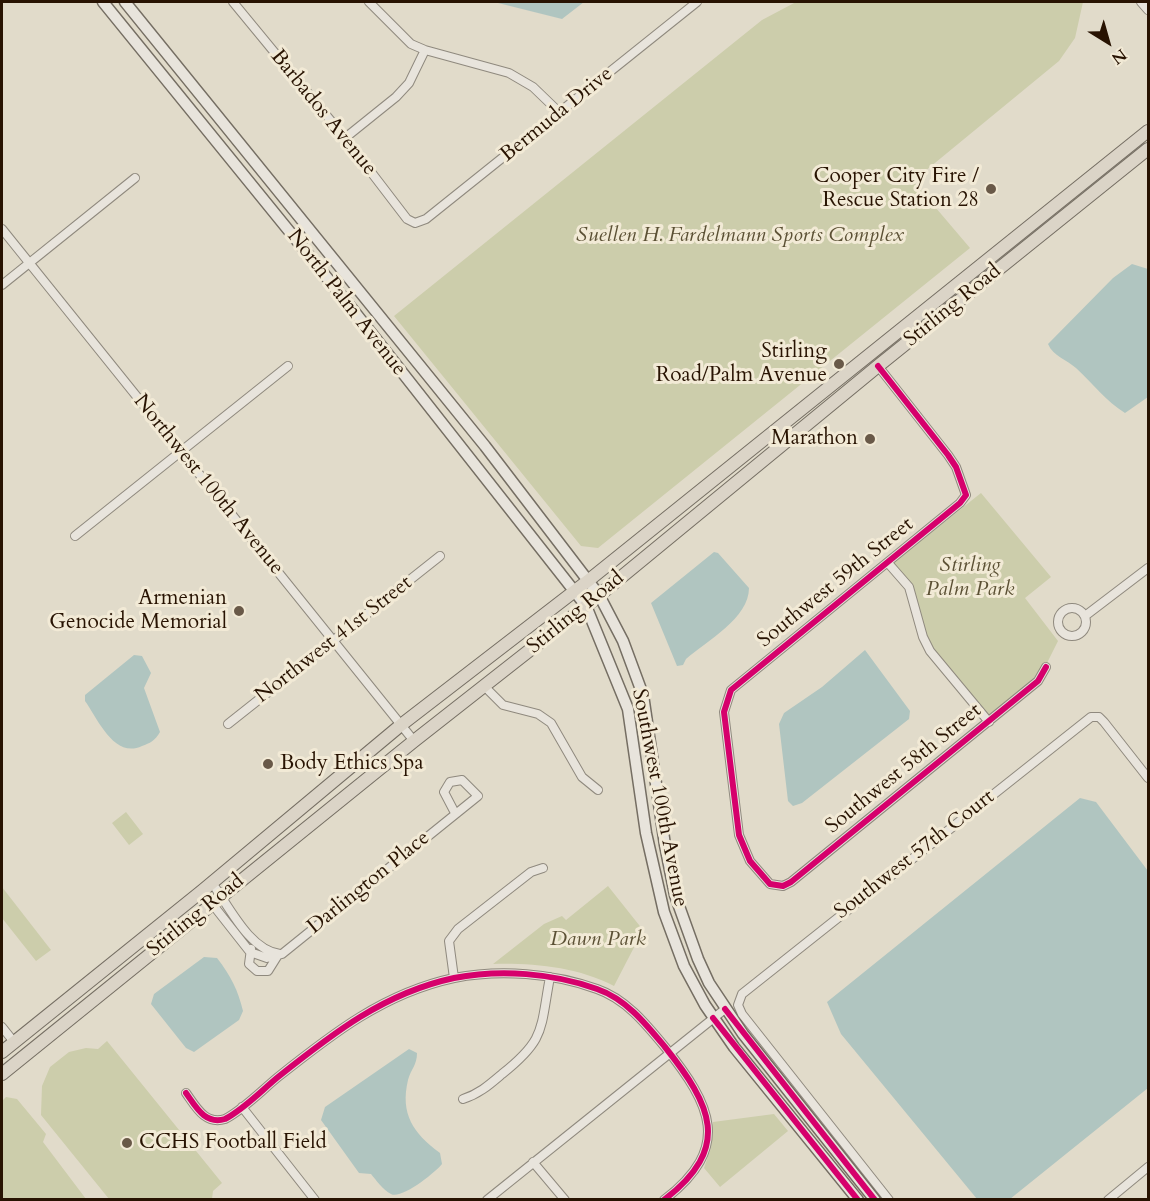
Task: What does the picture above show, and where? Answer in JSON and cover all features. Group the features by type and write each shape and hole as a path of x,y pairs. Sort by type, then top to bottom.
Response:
{"main road":[{"name":"North Palm Avenue","path":"103,2 586,606"},
{"name":"North Palm Avenue","path":"125,2 421,365 599,595"},
{"name":"Stirling Road","path":"2,1053 207,887 401,725 589,580 1149,130"},
{"name":"Stirling Road","path":"2,1074 414,741 586,606 878,366 1149,149"},
{"path":"253,187 266,177"},
{"name":"Southwest 100th Avenue","path":"599,595 623,641 643,695 664,844 675,895 698,959 725,1009 875,1200"},
{"name":"Southwest 100th Avenue","path":"586,606 628,709 646,833 664,912 684,966 713,1018 858,1200"},
{"path":"91,980 101,993"}],"street":[{"name":"Barbados Avenue","path":"233,2 345,138 407,219 415,223"},
{"path":"369,2 411,44 509,73 533,87 560,113"},
{"name":"Bermuda Drive","path":"415,223 426,219 697,2"},
{"path":"1141,2 1149,10"},
{"path":"345,138 409,83 425,50"},
{"path":"2,285 135,177"},
{"name":"Northwest 100th Avenue","path":"2,229 414,741"},
{"path":"75,536 288,366"},
{"name":"Southwest 59th Street","path":"777,886 770,884 758,872 739,835 724,712 727,697 739,683 960,504 966,495 956,467 948,455 878,366"},
{"name":"Northwest 41st Street","path":"228,724 440,556"},
{"path":"888,563 912,593 923,637 930,651 989,722"},
{"path":"1085,616 1149,568"},
{"name":"Southwest 58th Street","path":"777,886 791,882 989,722 1038,681 1046,667"},
{"path":"484,686 503,705 538,714 551,723 582,777 598,790"},
{"name":"Southwest 57th Court","path":"889,1200 742,1014 739,999 742,994 1087,719 1095,716 1104,722 1149,778"},
{"name":"Darlington Place","path":"250,952 249,964 257,971 262,972 273,966 280,955 478,796 462,780 450,782 444,792 456,813"},
{"path":"454,978 449,941 458,928 531,872 543,868"},
{"path":"207,887 250,952 267,958 280,955"},
{"path":"207,887 216,900 240,921 254,940 266,950 280,955"},
{"path":"236,934 240,921"},
{"path":"250,952 254,940"},
{"path":"186,1093 202,1114 210,1120 225,1119 350,1021 404,993 454,978 507,974 550,977 598,989 613,996 642,1020 702,1100 708,1129 706,1146 694,1173 669,1198"},
{"path":"463,1099 477,1094 525,1056 534,1045 541,1026 550,977"},
{"path":"487,1200 725,1009"},
{"path":"2,1027 14,1042"},
{"path":"242,1107 315,1200"},
{"path":"534,1162 565,1200"},
{"path":"1108,1200 1149,1167"}],"green space":[{"name":"Suellen H. Fardelmann Sports Complex","path":"796,2 1083,2 1075,38 1059,61 913,181 970,248 598,548 581,546 394,316 762,20"},
{"name":"Stirling Palm Park","path":"981,493 1051,577 1025,598 1058,641 1038,681 989,722 927,645 914,599 889,566"},
{"path":"126,812 143,834 129,845 112,823"},
{"name":"Dawn Park","path":"608,886 643,930 614,986 570,970 524,964 493,964 544,924 562,916 566,920"},
{"path":"2,887 51,950 36,961 2,918"},
{"path":"107,1041 222,1183 213,1191 212,1199 109,1199 41,1115 42,1086 50,1067 69,1052 86,1048 98,1049"},
{"path":"6,1097 17,1099 46,1134 43,1142 86,1199 2,1198 2,1101"},
{"path":"774,1114 788,1131 720,1187 704,1168 711,1148 713,1122"}],"water":[{"path":"494,2 584,2 562,19"},
{"path":"1132,264 1148,269 1148,397 1125,413 1106,398 1076,368 1053,352 1048,344 1113,278"},
{"path":"714,552 718,553 749,588 747,599 735,619 686,659 683,665 677,666 651,603"},
{"path":"865,650 910,711 909,719 802,803 793,806 788,801 779,724 784,713 822,687"},
{"path":"134,655 142,656 151,673 144,688 160,732 150,743 132,749 115,742 101,727 85,701 85,695"},
{"path":"1080,798 1096,802 1148,871 1148,1088 1010,1199 977,1199 841,1034 827,1002"},
{"path":"204,957 217,958 233,983 243,1011 239,1020 194,1052 186,1048 151,1004 154,994"},
{"path":"409,1049 417,1053 406,1092 407,1113 422,1138 440,1153 442,1164 418,1184 396,1195 385,1190 371,1174 359,1173 321,1120 325,1107"}],"cycle path":[{"path":"878,366 948,455 956,467 966,495 960,503 731,690 724,712 739,835 750,861 770,884 783,886 791,882 1038,681 1046,667"},
{"path":"186,1093 202,1114 212,1119 225,1119 339,1031 360,1017 405,994 429,985 472,975 508,973 563,979 607,993 635,1013 681,1068 703,1107 708,1125 707,1144 700,1162 686,1181 664,1200"},
{"path":"725,1009 875,1200"},
{"path":"713,1018 858,1200"}],"place":[{"name":"Cooper City Fire / Rescue Station 28","path":"991,189"},
{"name":"Stirling Road/Palm Avenue","path":"839,364"},
{"name":"Marathon","path":"870,439"},
{"name":"Armenian Genocide Memorial","path":"239,611"},
{"name":"Body Ethics Spa","path":"268,764"},
{"name":"CCHS Football Field","path":"127,1143"}]}
